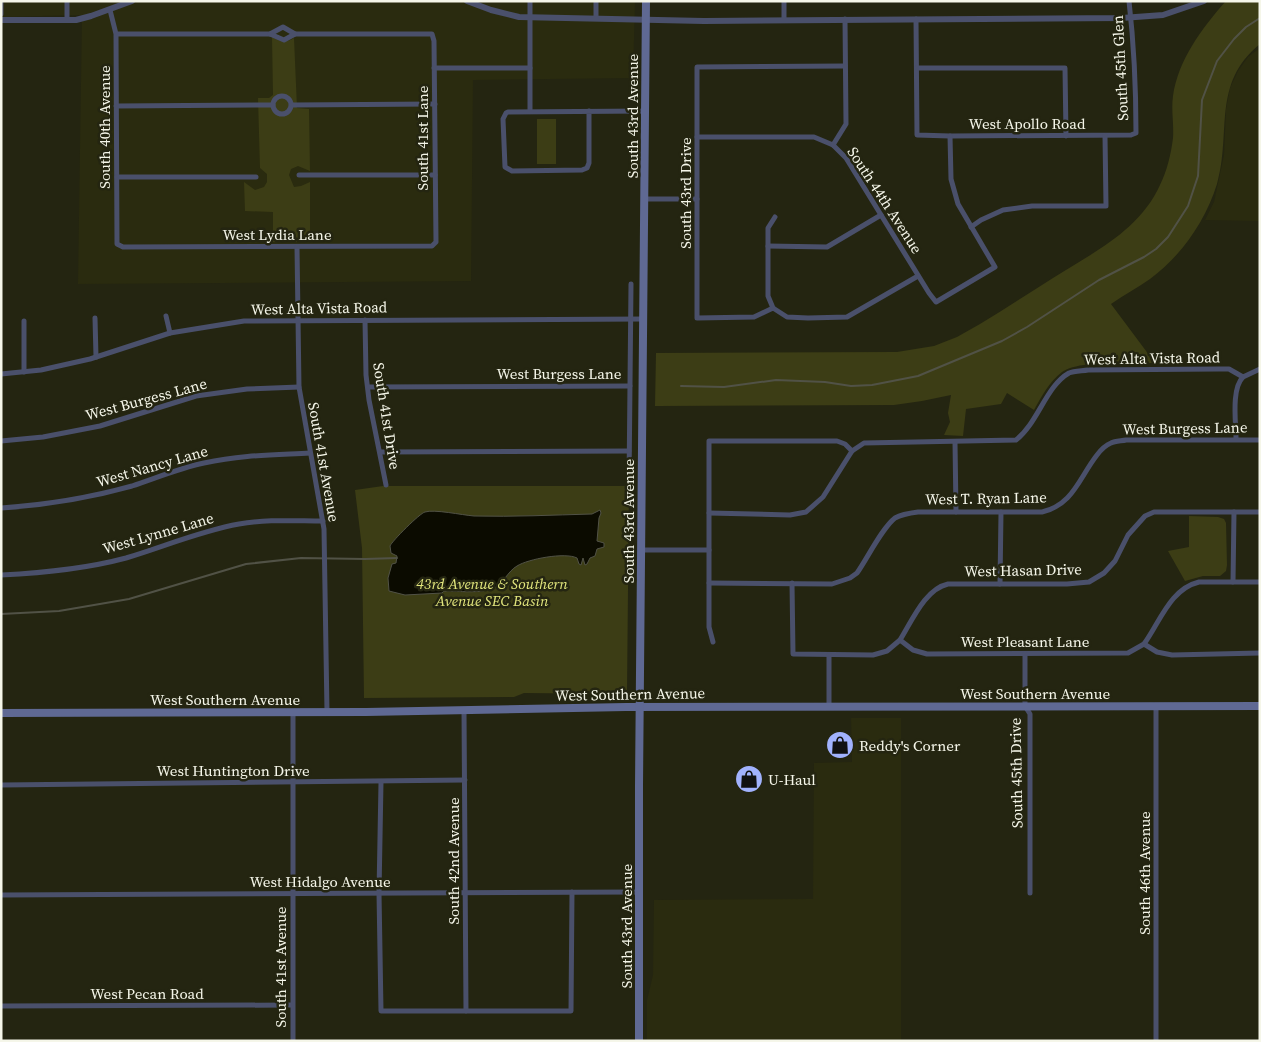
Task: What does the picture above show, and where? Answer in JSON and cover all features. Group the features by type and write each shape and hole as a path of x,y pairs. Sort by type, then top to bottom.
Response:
{"main road":[{"name":"South 43rd Avenue","path":"639,1041 639,707 646,1"},
{"name":"West Southern Avenue","path":"1,713 293,713 639,707 1260,706"}],"street":[{"path":"1,1 1,14"},
{"path":"67,1 67,20"},
{"path":"1,20 67,20 84,18 132,1"},
{"path":"468,1 504,14 530,17 784,20 1131,18 1162,15 1204,1"},
{"path":"530,1 530,111"},
{"path":"596,1 596,18"},
{"path":"784,1 784,20"},
{"name":"South 45th Glen","path":"1129,1 1136,87 1136,133"},
{"name":"South 40th Avenue","path":"110,10 116,34 117,244"},
{"path":"916,19 917,68 1065,68 1066,136"},
{"name":"South 44th Avenue","path":"845,20 846,124 833,145 846,158 929,294 936,302 995,267 971,227"},
{"path":"116,34 270,34 284,40 295,34 284,27 270,34"},
{"name":"South 41st Lane","path":"295,34 432,34 434,41 436,242"},
{"name":"South 43rd Drive","path":"773,308 754,317 697,318 697,67 845,66"},
{"path":"434,68 530,68"},
{"name":"West Apollo Road","path":"917,68 917,135 1131,136 1136,133"},
{"path":"282,96 291,100 292,105 291,110 283,114 274,110 273,105 274,100 282,96"},
{"path":"292,105 435,104"},
{"path":"116,106 273,105"},
{"path":"589,111 589,163 586,169 509,170 505,167 504,116 508,112 530,111 589,111 646,111"},
{"path":"950,136 951,179 958,204 971,227 1002,210 1032,206 1106,206 1105,136"},
{"path":"697,137 814,137 833,145"},
{"path":"298,175 435,175"},
{"path":"117,177 256,177"},
{"path":"644,199 697,199"},
{"path":"768,246 827,247 881,215"},
{"path":"775,217 768,228 768,296 773,308 787,317 847,316 918,276"},
{"name":"West Lydia Lane","path":"117,244 123,247 297,247 432,246 436,242"},
{"name":"South 41st Avenue","path":"297,247 299,387 323,521 327,712"},
{"name":"South 43rd Avenue","path":"629,483 631,284"},
{"path":"166,316 170,333"},
{"path":"95,318 96,357"},
{"name":"West Alta Vista Road","path":"1,374 24,372 96,357 170,333 244,321 644,319"},
{"name":"South 41st Drive","path":"365,320 368,387 386,485"},
{"path":"24,321 24,372"},
{"name":"West Alta Vista Road","path":"955,442 1016,440 1026,432 1056,385 1070,373 1088,370 1229,369 1243,377"},
{"path":"1236,440 1236,395 1239,381 1260,369"},
{"name":"West Burgess Lane","path":"368,387 630,386"},
{"name":"West Burgess Lane","path":"1,441 42,438 100,426 196,396 248,389 299,387"},
{"name":"West Burgess Lane","path":"1067,500 1089,465 1099,452 1110,443 1126,440 1260,440"},
{"path":"713,642 709,627 709,441 837,441 845,444 852,451"},
{"path":"709,513 790,515 806,512 823,497 852,451 864,443 955,442 956,512"},
{"path":"380,452 630,451"},
{"name":"West Nancy Lane","path":"1,508 49,504 90,497 132,486 202,463 229,458 267,454 310,453"},
{"name":"West T. Ryan Lane","path":"792,583 832,584 850,578 858,573 886,528 895,519 903,515 918,512 1042,512 1054,509 1067,500"},
{"path":"1000,584 1001,512"},
{"name":"West Hasan Drive","path":"900,640 929,594 940,586 948,584 1068,584 1089,582 1104,574 1115,561 1128,535 1145,516 1154,512 1234,512"},
{"path":"1233,582 1234,512 1260,512"},
{"name":"West Lynne Lane","path":"1,576 89,566 124,558 206,532 241,524 275,521 323,521"},
{"path":"642,550 709,550"},
{"path":"1260,582 1199,582 1191,584 1178,593 1165,609 1144,644 1157,652 1172,655 1260,653"},
{"path":"709,583 792,583 793,654 872,655 887,651 900,640"},
{"name":"West Pleasant Lane","path":"900,640 913,650 927,654 1128,654 1144,644"},
{"path":"829,654 829,707"},
{"name":"South 45th Drive","path":"1025,654 1025,706 1030,714 1030,893"},
{"name":"South 46th Avenue","path":"1156,706 1156,1041"},
{"name":"South 42nd Avenue","path":"464,710 466,1011"},
{"name":"South 41st Avenue","path":"293,713 293,1041"},
{"name":"West Huntington Drive","path":"1,784 465,780"},
{"path":"381,782 379,893 381,1011 571,1011 572,892"},
{"name":"West Hidalgo Avenue","path":"1,895 639,892"},
{"name":"West Pecan Road","path":"1,1006 292,1005"}],"shaded area":[{"path":"1,1 635,1 633,78 473,80 471,281 78,284 82,15 1,17"},
{"path":"1260,48 1260,221 1205,220 1214,202 1224,155 1226,109 1230,88 1238,71 1248,57"},
{"path":"600,510 597,541 604,543 604,547 597,549 595,556 590,558 585,565 583,558 581,565 577,558 571,556 547,557 522,563 511,571 497,586 488,590 476,592 444,591 442,593 405,595 389,591 388,578 392,564 396,563 397,556 391,553 390,546 406,527 425,512 503,516 592,514"},
{"path":"851,718 901,718 901,1041 647,1041 647,1000 653,975 654,900 813,899 814,763 852,762"}],"green space":[{"path":"1226,1 1260,1 1260,44 1245,59 1235,75 1229,92 1221,165 1212,198 1199,225 1172,260 1150,279 1111,304 1155,363 1106,363 1069,368 1053,380 1034,410 1007,393 1001,404 966,409 963,436 944,435 950,422 948,413 951,395 894,405 655,406 656,353 897,352 934,346 957,337 980,324 1114,239 1140,215 1160,185 1167,168 1171,150 1173,138 1173,96 1180,70 1200,33"},
{"path":"272,37 283,41 294,38 297,108 309,109 310,171 298,166 291,169 289,175 294,187 310,182 310,242 273,242 273,212 245,211 244,182 255,190 264,187 267,182 267,174 260,168 258,98 269,98 273,95"},
{"path":"537,119 556,119 556,164 537,164"},
{"name":"43rd Avenue & Southern Avenue SEC Basin","path":"383,486 629,486 627,694 524,693 514,697 364,698 362,548 355,490"},
{"path":"1189,516 1224,519 1226,523 1227,565 1226,571 1220,576 1203,576 1185,581 1168,551 1189,547"}],"waterway":[{"path":"681,386 724,387 776,380 825,382 851,386 872,385 918,376 1002,341 1099,280 1144,257 1156,249 1168,237 1188,206 1198,176 1202,100 1217,61 1234,39 1246,27 1260,18"},
{"path":"1,614 59,611 129,599 246,564 301,558 397,558"}],"place":[{"name":"Reddy's Corner","path":"840,745"},
{"name":"U-Haul","path":"749,779"}]}
